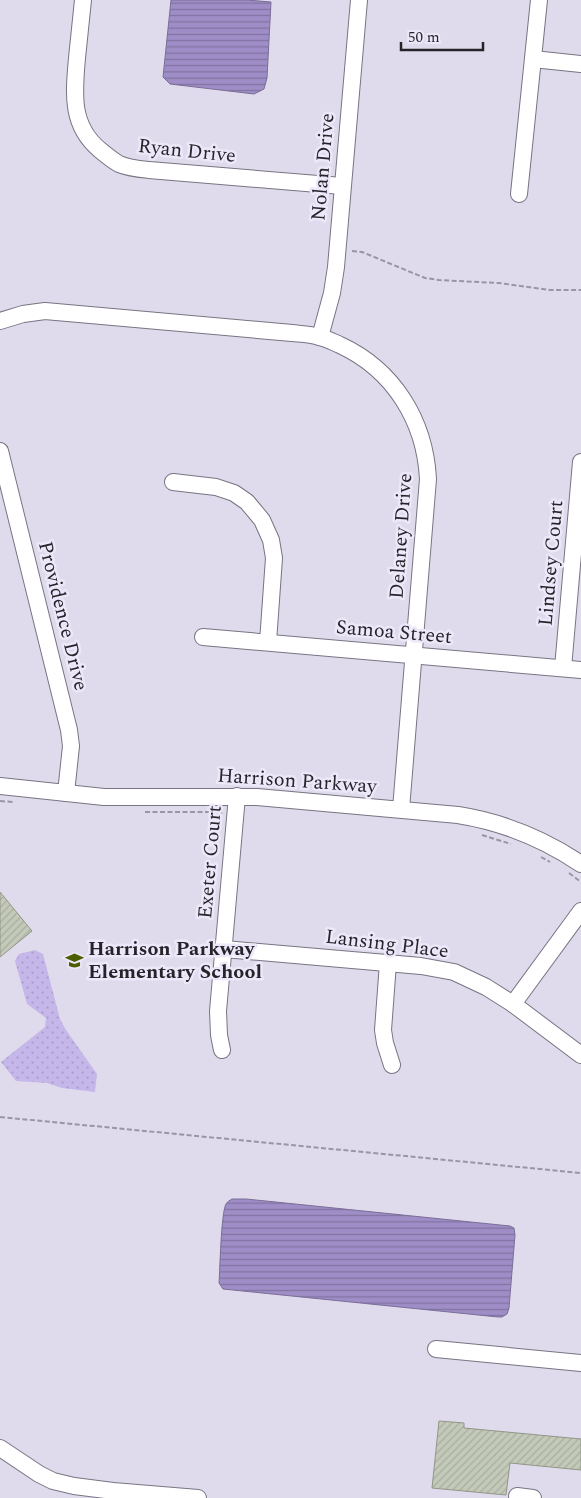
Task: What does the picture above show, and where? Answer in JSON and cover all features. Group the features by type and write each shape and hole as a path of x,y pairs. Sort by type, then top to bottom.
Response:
{"street":[{"name":"Ryan Drive","path":"83,0 74,90 75,106 86,135 109,158 120,164 141,169 342,186"},
{"name":"Nolan Drive","path":"320,337 332,293 359,0"},
{"path":"519,194 539,0"},
{"path":"533,59 581,64"},
{"name":"Delaney Drive","path":"0,321 23,314 51,312 320,337 355,352 387,379 398,392 411,411 422,438 428,466 428,492 400,809"},
{"name":"Providence Drive","path":"0,451 70,738 66,793"},
{"name":"Lindsey Court","path":"563,668 581,462"},
{"path":"173,482 216,487 234,493 247,502 262,520 271,540 274,558 268,642"},
{"name":"Samoa Street","path":"204,637 581,670"},
{"name":"Harrison Parkway","path":"0,786 104,797 237,804 273,798 458,815 494,823 534,837 581,864"},
{"name":"Exeter Court","path":"222,1050 218,1022 237,804"},
{"path":"513,1004 581,910"},
{"name":"Lansing Place","path":"224,949 388,963 454,972 486,987 513,1004 581,1056"},
{"path":"388,963 383,1030 392,1065"},
{"path":"436,1349 581,1363"},
{"path":"0,1448 53,1481 104,1490 198,1498"},
{"path":"516,1496 533,1498"}],"path":[{"path":"337,249 362,252 425,278 499,283 550,290 581,290"},
{"path":"161,812 220,812 224,815 237,804"},
{"path":"480,835 513,845"},
{"path":"537,856 554,864"},
{"path":"565,871 581,882"},
{"path":"0,1117 581,1173"}],"shaded area":[{"path":"171,0 247,0 271,2 267,78 264,89 254,94 170,84 163,77"},
{"path":"35,950 43,954 60,1019 97,1074 95,1092 62,1088 47,1083 16,1081 1,1062 45,1027 46,1018 27,1004 15,961 19,954"},
{"path":"232,1199 510,1226 514,1228 515,1235 507,1314 498,1317 223,1289 219,1283 223,1218 226,1204"}],"building":[{"path":"0,892 32,931 0,957"},
{"path":"439,1421 464,1423 464,1428 581,1439 581,1470 510,1463 506,1495 432,1488"}],"place":[{"name":"Harrison Parkway Elementary School","path":"74,961"}]}
